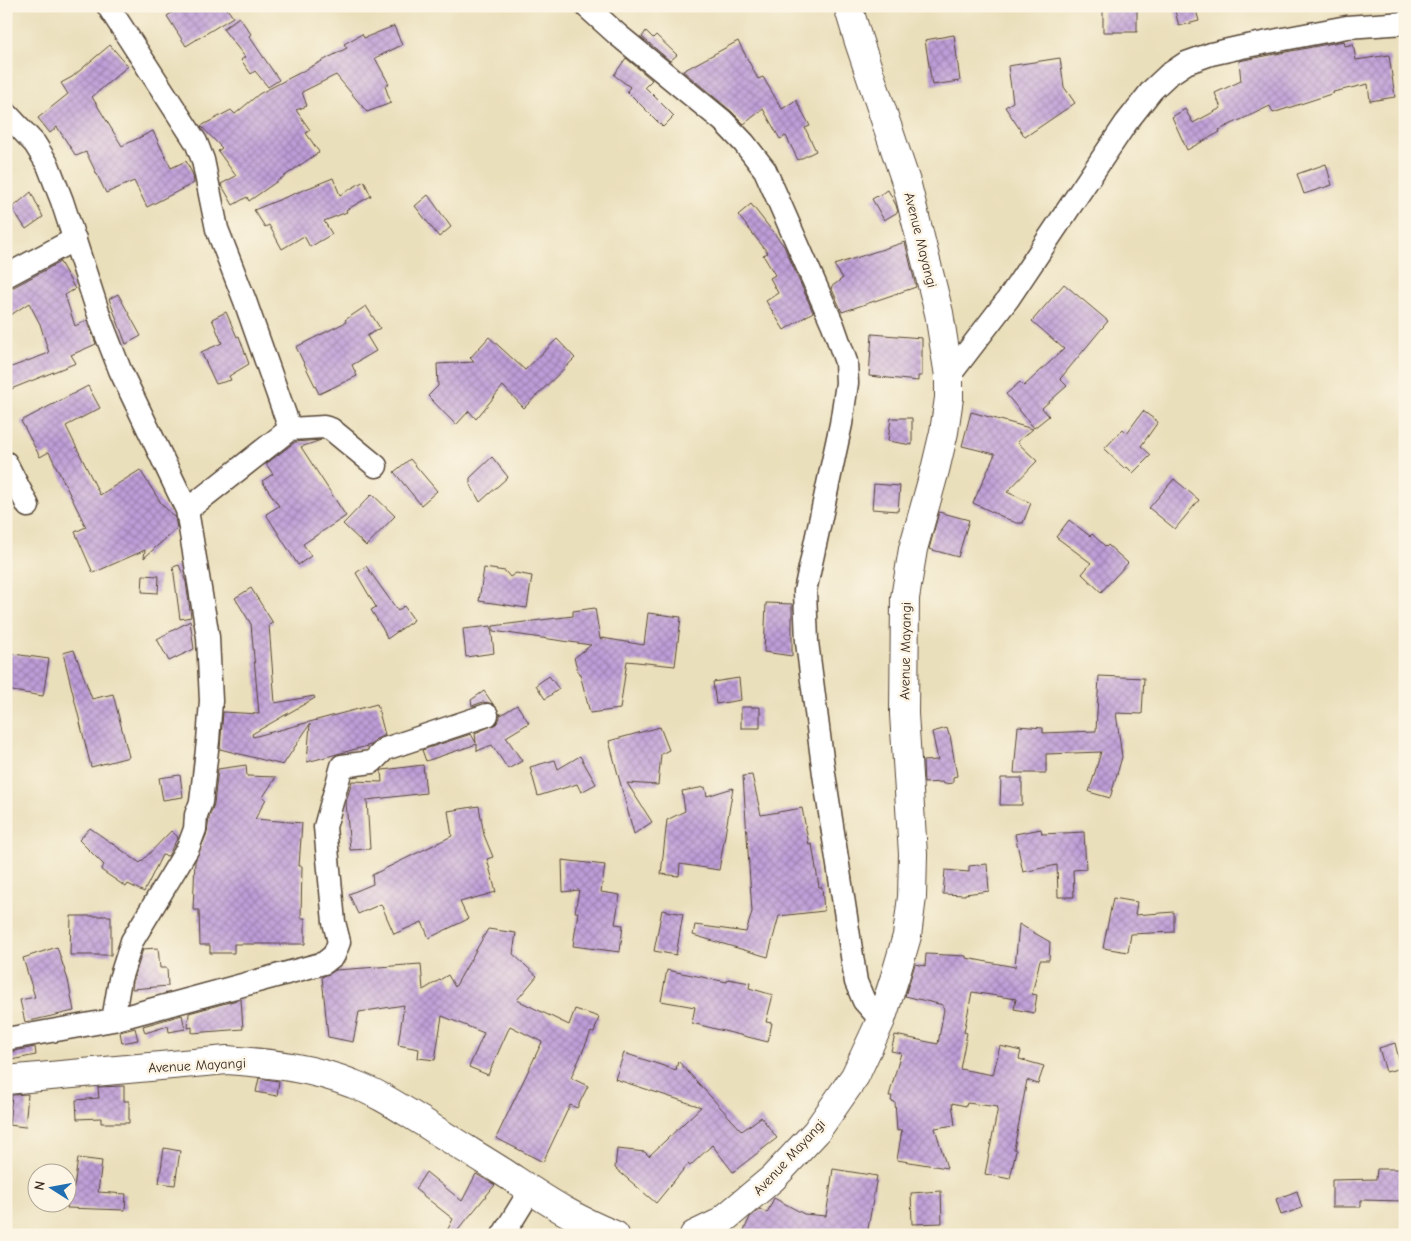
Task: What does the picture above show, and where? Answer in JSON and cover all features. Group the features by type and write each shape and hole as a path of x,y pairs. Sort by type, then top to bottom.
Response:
{"street":[{"path":"108,6 196,142 203,160 217,229 290,428"},
{"path":"586,6 723,122 744,143 765,170 833,325 846,362 847,383 841,424 805,591 807,642 824,774 856,982 864,1001 881,1020"},
{"name":"Avenue Mayangi","path":"694,1235 720,1223 726,1218 773,1178 816,1132 856,1076 881,1020 908,936 912,897 913,854 904,714 905,598 913,548 944,432 950,376 939,312 907,186 848,6"},
{"path":"950,376 1008,299 1126,123 1152,90 1168,75 1186,63 1242,46 1347,27 1405,23"},
{"path":"6,113 35,144 48,165 75,239 102,324 120,370 187,510 208,646 211,701 208,749 201,802 196,815 195,829 188,848 132,941 120,978 113,1020"},
{"path":"6,276 75,239"},
{"path":"187,510 290,428 324,426 331,429 376,466"},
{"path":"6,463 28,506"},
{"path":"6,1039 113,1020 324,963 334,954 339,942 334,922 325,827 342,766 372,762 385,750 487,715"},
{"name":"Avenue Mayangi","path":"6,1080 227,1060 260,1062 304,1069 353,1084 384,1098 530,1191 589,1225 615,1235"},
{"path":"503,1235 530,1191"}],"building":[{"path":"182,6 225,6 233,17 186,46 167,16"},
{"path":"1103,6 1137,6 1137,32 1103,32"},
{"path":"1195,6 1199,21 1179,26 1175,11"},
{"path":"239,17 251,34 249,36 279,80 268,87 255,71 251,74 241,60 245,57 223,29"},
{"path":"394,26 402,45 375,58 389,84 385,86 391,103 367,112 336,75 302,92 307,106 296,110 310,130 306,133 319,152 249,201 247,197 233,205 221,184 236,176 218,151 222,148 201,126 231,110 235,114 259,94 347,48 344,44 362,34 364,38"},
{"path":"646,31 653,38 656,35 677,55 670,61 642,37"},
{"path":"954,35 960,81 932,85 925,40"},
{"path":"738,41 758,79 763,77 782,109 796,100 810,126 805,128 816,151 798,160 786,136 780,139 763,109 744,124 683,71"},
{"path":"1344,41 1345,46 1353,44 1356,60 1389,55 1395,97 1370,101 1368,84 1333,92 1273,113 1270,106 1219,130 1220,132 1187,150 1172,117 1185,109 1193,123 1221,108 1215,93 1241,81 1239,61"},
{"path":"110,45 128,66 92,97 122,146 153,131 171,168 186,161 193,175 194,183 147,207 134,181 106,193 86,152 76,156 57,127 50,133 38,118 68,94 61,83 72,77"},
{"path":"626,58 652,80 645,87 674,116 663,127 627,91 630,87 614,75"},
{"path":"1060,58 1064,87 1075,103 1025,137 1005,107 1013,102 1008,66"},
{"path":"1326,164 1332,185 1304,194 1297,174"},
{"path":"333,178 340,195 364,181 371,196 346,210 347,212 324,221 332,234 310,247 304,236 282,249 269,225 265,227 254,210"},
{"path":"888,190 898,212 884,220 872,199"},
{"path":"31,192 43,217 26,229 12,208"},
{"path":"428,195 451,227 439,237 415,206"},
{"path":"751,204 784,246 813,312 784,330 766,301 778,293 770,278 775,275 763,255 768,253 738,215"},
{"path":"905,242 916,287 842,312 831,287 843,278 834,265"},
{"path":"60,262 75,289 65,295 75,326 87,320 96,344 71,355 76,363 6,391 6,369 49,353 40,324 29,303 6,318 6,289 12,288"},
{"path":"1064,284 1108,321 1060,379 1067,386 1042,408 1049,416 1034,428 1006,394 1020,382 1024,386 1064,349 1032,321"},
{"path":"118,294 141,336 126,344 109,299"},
{"path":"366,306 380,328 367,336 376,351 352,365 357,376 319,394 296,347 346,322 345,320"},
{"path":"226,312 237,337 239,336 249,364 229,376 231,380 216,384 201,352 222,343 212,319"},
{"path":"872,334 922,338 922,376 918,376 918,381 869,376"},
{"path":"489,337 525,370 557,339 575,358 524,408 503,386 476,419 469,411 456,425 428,396 438,386 437,364 474,362 470,358"},
{"path":"88,386 100,408 66,426 100,495 140,470 161,503 175,518 177,528 144,558 145,550 93,573 75,532 86,527 49,452 40,457 21,421"},
{"path":"1143,411 1158,422 1141,446 1151,455 1133,473 1127,467 1125,469 1104,449 1123,429 1127,433"},
{"path":"971,412 1033,429 1017,442 1037,461 1007,492 1031,503 1023,523 1016,523 973,503 995,454 962,446"},
{"path":"891,418 912,418 912,445 888,441"},
{"path":"321,440 301,447 346,516 303,544 311,556 298,565 266,514 279,506 262,481 273,474 266,464 295,442"},
{"path":"492,457 508,477 480,502 470,484 470,478"},
{"path":"410,459 437,491 421,505 394,472"},
{"path":"1174,479 1199,500 1175,529 1149,508"},
{"path":"874,484 900,486 898,511 872,509"},
{"path":"372,494 395,516 366,546 343,524"},
{"path":"939,512 969,520 958,557 929,549"},
{"path":"1069,520 1090,536 1092,534 1106,547 1108,545 1128,563 1101,592 1082,574 1091,563 1056,537"},
{"path":"179,565 186,582 191,617 180,619 173,567"},
{"path":"366,566 398,611 404,606 414,620 387,639 371,610 376,607 356,573"},
{"path":"484,568 505,571 510,577 516,573 532,576 527,608 479,601"},
{"path":"143,575 159,576 158,593 142,592"},
{"path":"251,588 273,623 269,625 275,703 314,696 315,698 252,734 253,737 377,704 385,735 376,739 371,745 307,762 310,724 283,765 220,749 223,712 259,714 251,624 235,598"},
{"path":"766,603 792,604 792,656 764,652"},
{"path":"595,608 600,639 644,645 648,613 681,617 675,666 627,661 620,709 590,713 574,658 591,645 493,631 493,626 573,616 573,611"},
{"path":"190,621 194,649 169,661 157,639"},
{"path":"491,626 494,653 466,657 463,629"},
{"path":"74,650 92,699 113,694 129,757 91,767 63,653"},
{"path":"6,653 49,659 43,696 6,690"},
{"path":"549,676 559,689 545,699 536,685"},
{"path":"1099,676 1144,678 1142,714 1116,713 1122,757 1110,798 1089,792 1101,752 1046,754 1046,773 1014,773 1018,726 1043,728 1043,733 1096,731"},
{"path":"739,678 741,700 716,704 713,682"},
{"path":"484,691 493,704 483,702 472,706 471,700"},
{"path":"517,705 529,723 506,737 522,761 508,769 492,745 477,751 477,744 426,761 422,750 471,734 476,743 475,733 496,724 500,718 500,713 501,715"},
{"path":"741,707 760,707 760,728 741,728"},
{"path":"660,727 669,750 661,754 658,785 627,783 652,822 634,834 609,741"},
{"path":"947,728 950,735 957,776 953,777 953,783 924,783 923,761 938,760 932,732"},
{"path":"580,756 596,784 581,792 577,784 538,796 530,767 555,760 558,769"},
{"path":"246,765 247,776 276,777 263,797 266,799 255,819 302,823 299,866 302,866 301,918 305,918 305,944 234,944 234,953 210,953 210,945 200,945 199,910 193,910 195,861 207,833 209,818 214,804 218,769"},
{"path":"423,765 426,793 367,800 370,849 350,850 346,802 352,781 382,782 381,771 383,770"},
{"path":"180,775 183,797 163,800 159,778"},
{"path":"752,775 761,815 802,808 809,845 812,844 819,887 822,887 824,911 779,916 768,957 693,935 695,925 746,932 752,912 743,776"},
{"path":"1001,778 1022,778 1022,805 1000,805"},
{"path":"705,787 707,796 733,788 719,870 680,864 679,876 661,874 667,820 685,811 682,791"},
{"path":"479,806 484,835 493,857 487,859 496,892 460,902 468,919 429,938 422,922 394,934 381,904 358,914 349,894 373,884 372,875 452,836 448,811"},
{"path":"90,828 140,863 171,831 178,837 168,856 162,855 144,892 128,884 126,887 101,870 104,865 79,840"},
{"path":"1041,829 1042,834 1084,832 1086,869 1073,870 1074,897 1058,897 1057,865 1023,872 1015,834"},
{"path":"562,860 605,865 601,892 620,895 615,924 623,925 620,952 573,946 578,912 575,912 579,890 563,892"},
{"path":"987,864 989,891 965,895 943,894 945,870 969,872 969,866"},
{"path":"1113,898 1137,902 1135,915 1174,912 1174,932 1131,934 1128,952 1103,948"},
{"path":"662,910 683,914 676,955 654,951"},
{"path":"71,916 111,916 111,955 70,955"},
{"path":"1019,924 1050,942 1049,960 1040,960 1032,994 1037,995 1034,1013 1014,1009 1016,999 972,992 964,1032 967,1033 960,1069 993,1075 1000,1046 1021,1051 1019,1059 1044,1066 1038,1084 1027,1080 1010,1179 985,1174 998,1107 967,1103 966,1106 952,1103 955,1125 935,1128 947,1168 897,1160 902,1130 897,1131 895,1102 891,1101 892,1096 889,1096 901,1053 891,1051 895,1035 938,1044 944,1009 943,1005 905,996 915,964 925,966 926,954 966,956 966,958 1015,967"},
{"path":"488,929 516,933 513,954 537,976 517,1000 569,1025 575,1009 599,1017 594,1033 591,1032 571,1078 588,1086 577,1108 570,1105 543,1162 496,1138 542,1042 510,1026 488,1075 469,1067 484,1033 442,1016 435,1060 418,1058 419,1049 398,1045 404,1005 359,1012 353,1042 328,1037 322,977 336,970 421,964 423,990 448,975 455,987"},
{"path":"57,947 68,980 74,1011 25,1022 20,1000 35,997 23,958"},
{"path":"158,948 160,968 167,968 168,986 132,989 143,949"},
{"path":"667,970 727,982 728,979 750,983 749,988 773,995 766,1022 772,1023 768,1042 692,1023 695,1007 661,1001"},
{"path":"241,999 243,1029 192,1033 192,1027 188,1028 189,1013"},
{"path":"182,1015 185,1029 169,1032 168,1026 145,1033 143,1026"},
{"path":"135,1028 138,1040 122,1043 120,1032"},
{"path":"1395,1043 1401,1068 1386,1072 1379,1048"},
{"path":"35,1047 36,1055 11,1060 9,1052"},
{"path":"624,1053 676,1070 678,1061 742,1131 761,1117 777,1138 733,1172 712,1145 690,1166 688,1164 656,1203 615,1168 617,1149 645,1152 649,1156 701,1107 615,1079"},
{"path":"259,1078 279,1081 277,1096 256,1092"},
{"path":"124,1086 124,1101 129,1101 129,1123 101,1123 101,1118 77,1119 76,1100 99,1098 98,1087"},
{"path":"28,1094 25,1127 9,1125 12,1095"},
{"path":"164,1148 180,1151 175,1185 159,1183"},
{"path":"78,1158 102,1161 98,1192 126,1194 125,1210 78,1208"},
{"path":"833,1169 877,1176 867,1235 742,1235 750,1217 760,1209 767,1213 774,1198 804,1214 826,1216"},
{"path":"1377,1169 1405,1169 1405,1201 1361,1200 1361,1207 1332,1207 1332,1180 1376,1179"},
{"path":"426,1172 462,1201 476,1174 495,1185 454,1235 445,1235 453,1219 415,1189"},
{"path":"941,1191 942,1223 912,1224 911,1193"},
{"path":"1297,1191 1302,1208 1281,1215 1276,1199"}]}
